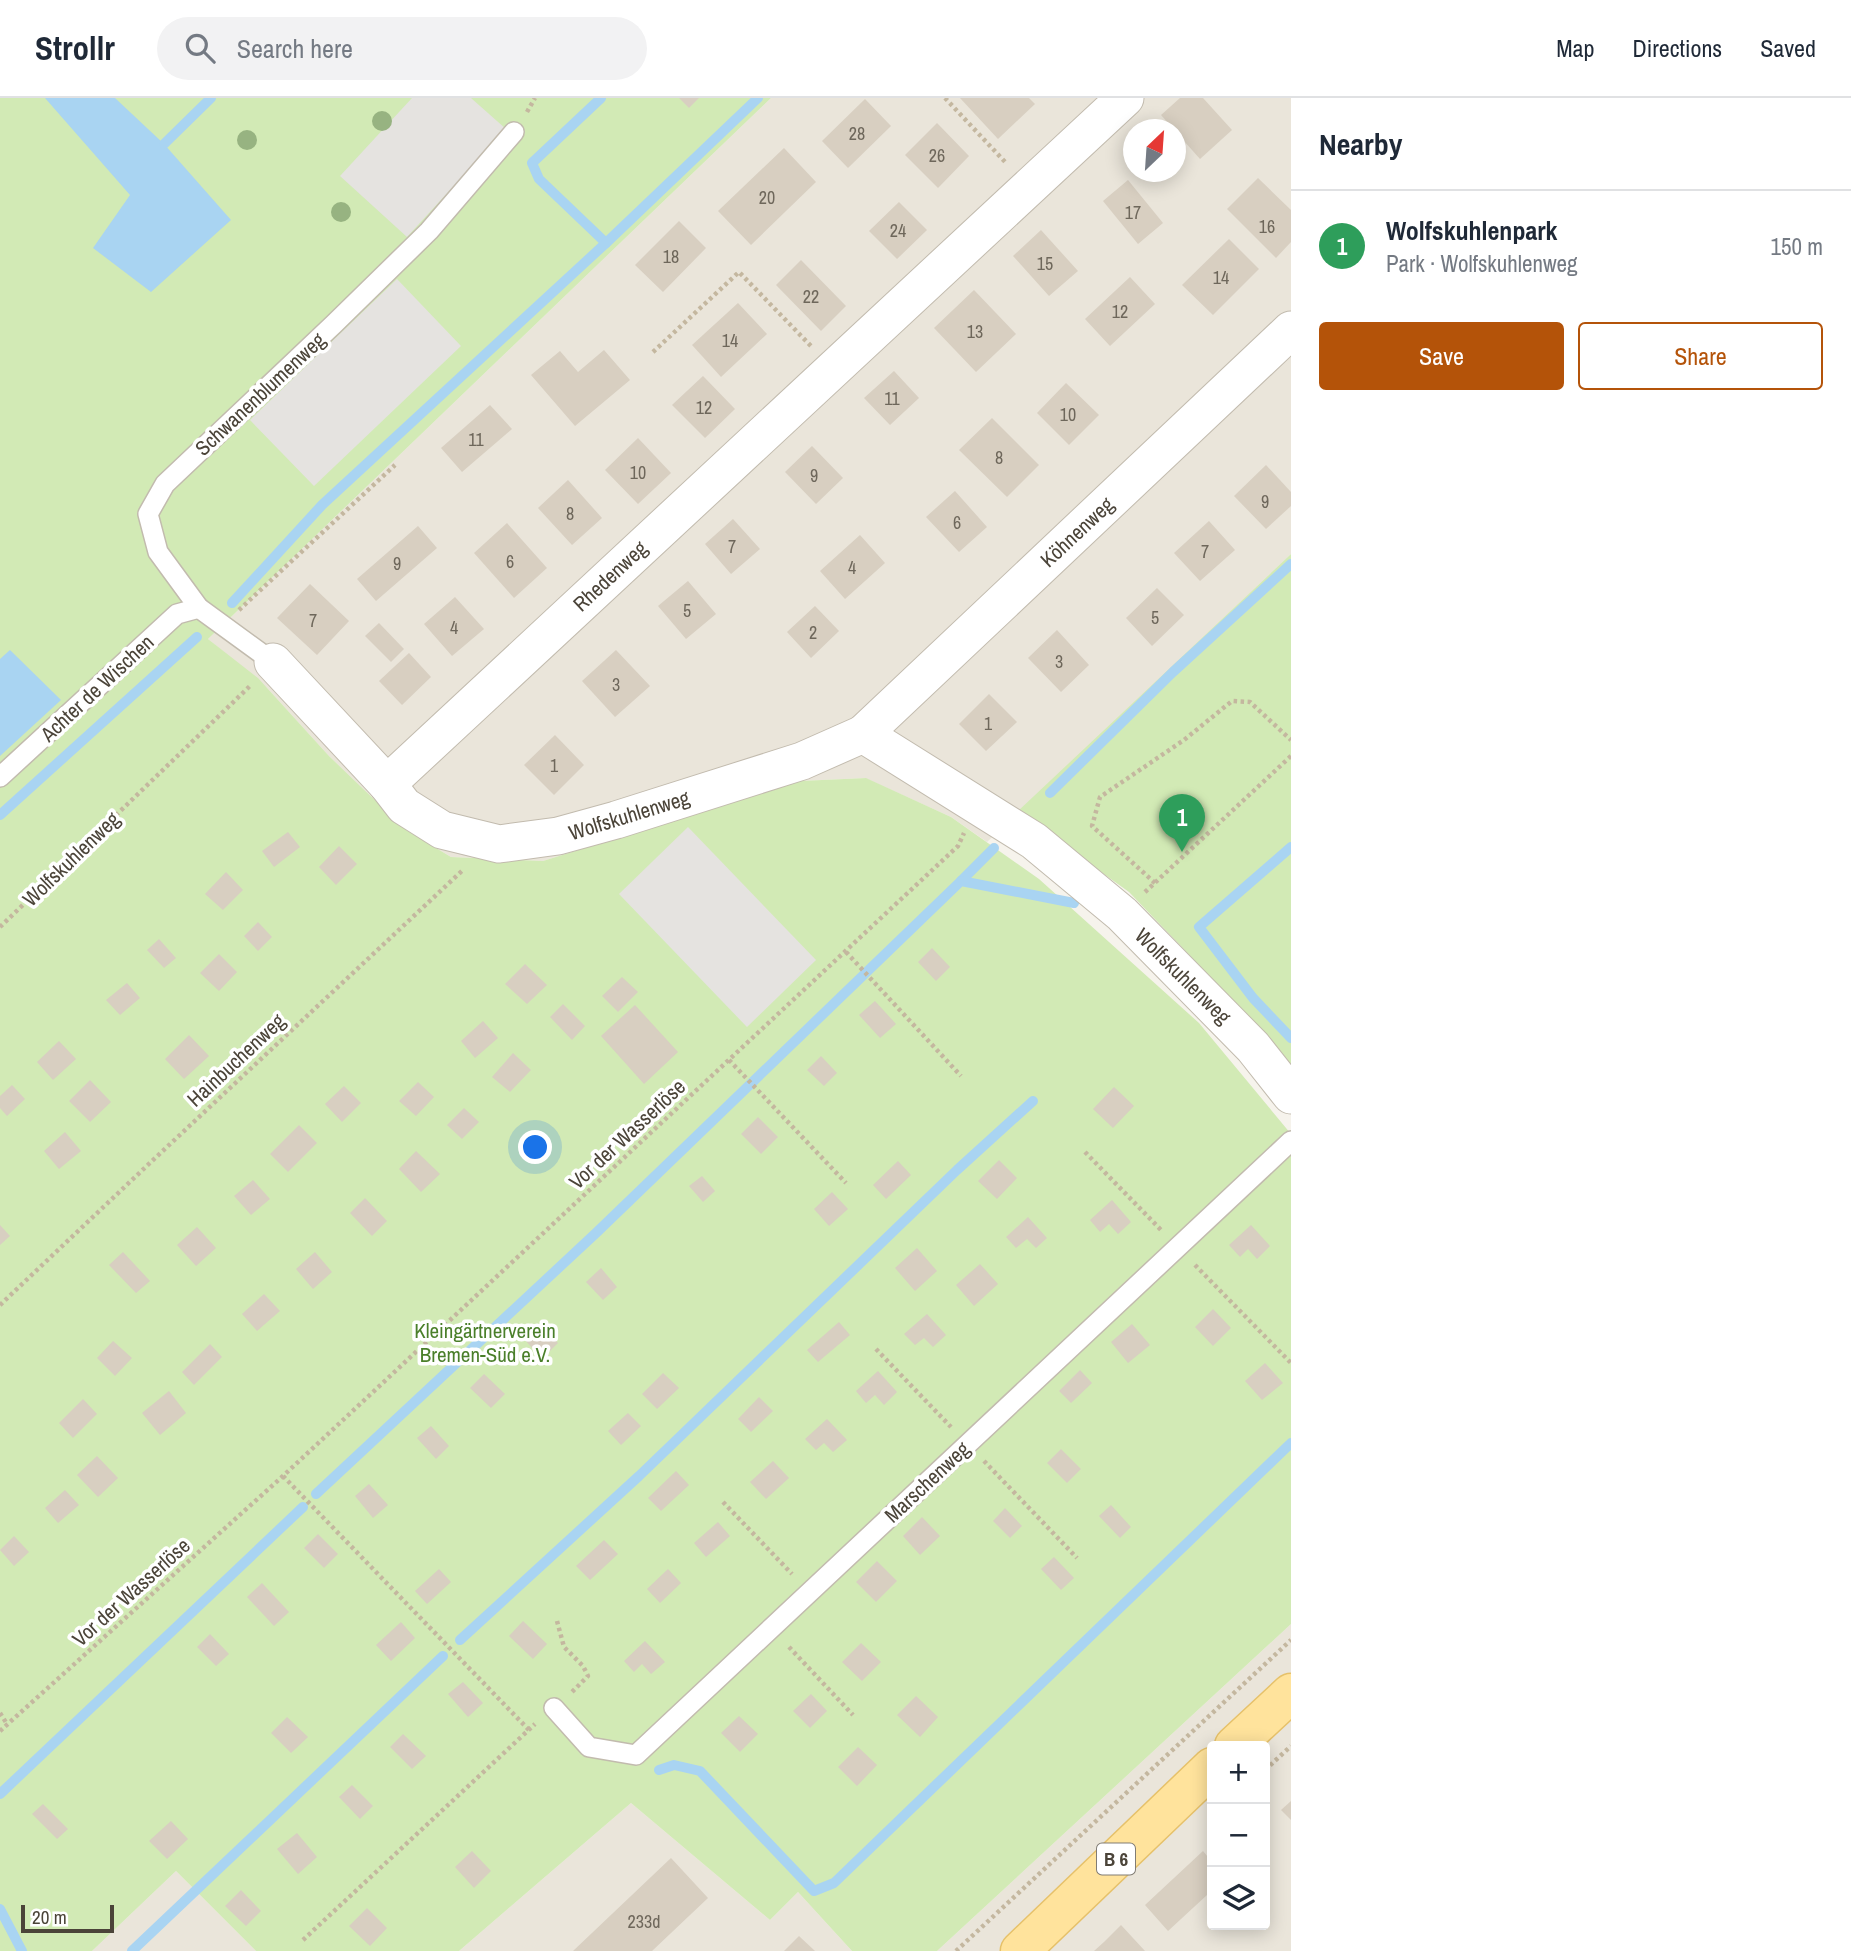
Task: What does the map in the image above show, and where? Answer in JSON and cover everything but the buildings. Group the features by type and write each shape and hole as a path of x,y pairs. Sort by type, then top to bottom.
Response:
{"main road":[{"path":"1239,1741 1291,1693"},
{"name":"B 6","path":"1020,1951 1207,1772"}],"street":[{"name":"Rhedenweg","path":"387,784 1125,98"},
{"name":"Köhnenweg","path":"863,734 1291,330"},
{"name":"Wolfskuhlenweg","path":"273,662 387,784 404,806 442,830 499,844 558,836 616,820 802,761 863,734 1034,841 1122,914 1253,1047 1291,1095"}],"lane":[{"name":"Schwanenblumenweg","path":"273,662 199,608 158,552 148,514 165,484 429,231 514,132"},
{"name":"Achter de Wischen","path":"0,777 177,614 199,608"},
{"name":"Marschenweg","path":"554,1708 589,1746 636,1755 1291,1141"}],"path":[{"path":"945,98 1029,187"},
{"path":"653,352 739,272 833,369"},
{"path":"223,626 395,465"},
{"name":"Wolfskuhlenweg","path":"0,927 273,662"},
{"path":"1155,883 1092,826 1100,797 1184,740 1231,701 1250,702 1291,740"},
{"path":"1122,914 1291,756"},
{"name":"Vor der Wasserlöse","path":"0,1731 283,1476 958,846 976,804"},
{"name":"Hainbuchenweg","path":"0,1305 462,871 499,844"},
{"path":"846,952 961,1076"},
{"path":"730,1060 846,1183"},
{"path":"283,1476 529,1730"},
{"path":"723,1502 810,1592"},
{"path":"303,1940 588,1676 583,1666 564,1647 557,1621"},
{"path":"771,1628 853,1715"},
{"path":"956,1951 1291,1640"},
{"path":"0,1713 7,1724"},
{"path":"1270,1765 1291,1746"}],"shaded area":[{"path":"412,98 471,98 506,129 407,237 340,176"},
{"path":"771,98 1291,98 1291,554 987,842 951,817 865,778 800,781 543,861 451,857 406,830 329,756 267,688 208,639"},
{"path":"397,279 461,346 314,486 250,420"},
{"path":"688,827 816,960 747,1027 619,894"},
{"path":"1291,1624 1291,1951 937,1951"},
{"path":"631,1803 770,1920 798,1892 852,1951 459,1951"},
{"path":"176,1871 256,1951 92,1951"}],"green space":[{"name":"Kleingärtnerverein Bremen-Süd e.V.","path":"0,98 771,98 208,639 258,678 329,756 406,830 451,857 543,861 800,781 866,778 951,817 1039,879 1199,1023 1291,1134 1291,1624 937,1951 852,1951 798,1892 770,1920 631,1803 459,1951 256,1951 176,1871 92,1951 0,1951"},
{"path":"1291,554 1291,1066 1265,1034 1129,892 1017,812"}],"water":[{"path":"45,98 115,98 164,144 231,220 151,292 93,248 130,195"},
{"path":"10,650 61,700 0,756 0,659"}],"waterway":[{"path":"164,144 211,98"},
{"path":"601,98 532,163 539,179 606,243"},
{"path":"232,603 322,505 606,243 758,98"},
{"path":"1050,793 1173,672 1291,564"},
{"path":"0,815 197,637"},
{"path":"1291,847 1199,927 1253,998 1291,1038"},
{"path":"961,881 994,848"},
{"path":"316,1494 596,1233 961,881 1074,903"},
{"path":"460,1640 639,1476 957,1170 1033,1101"},
{"path":"659,1770 674,1765 700,1771 814,1891 834,1883 1291,1443"},
{"path":"0,1794 303,1507"},
{"path":"132,1951 443,1656"},
{"path":"0,1909 22,1951"}],"place":[{"name":"Wolfskuhlenpark","path":"1182,852"}]}
